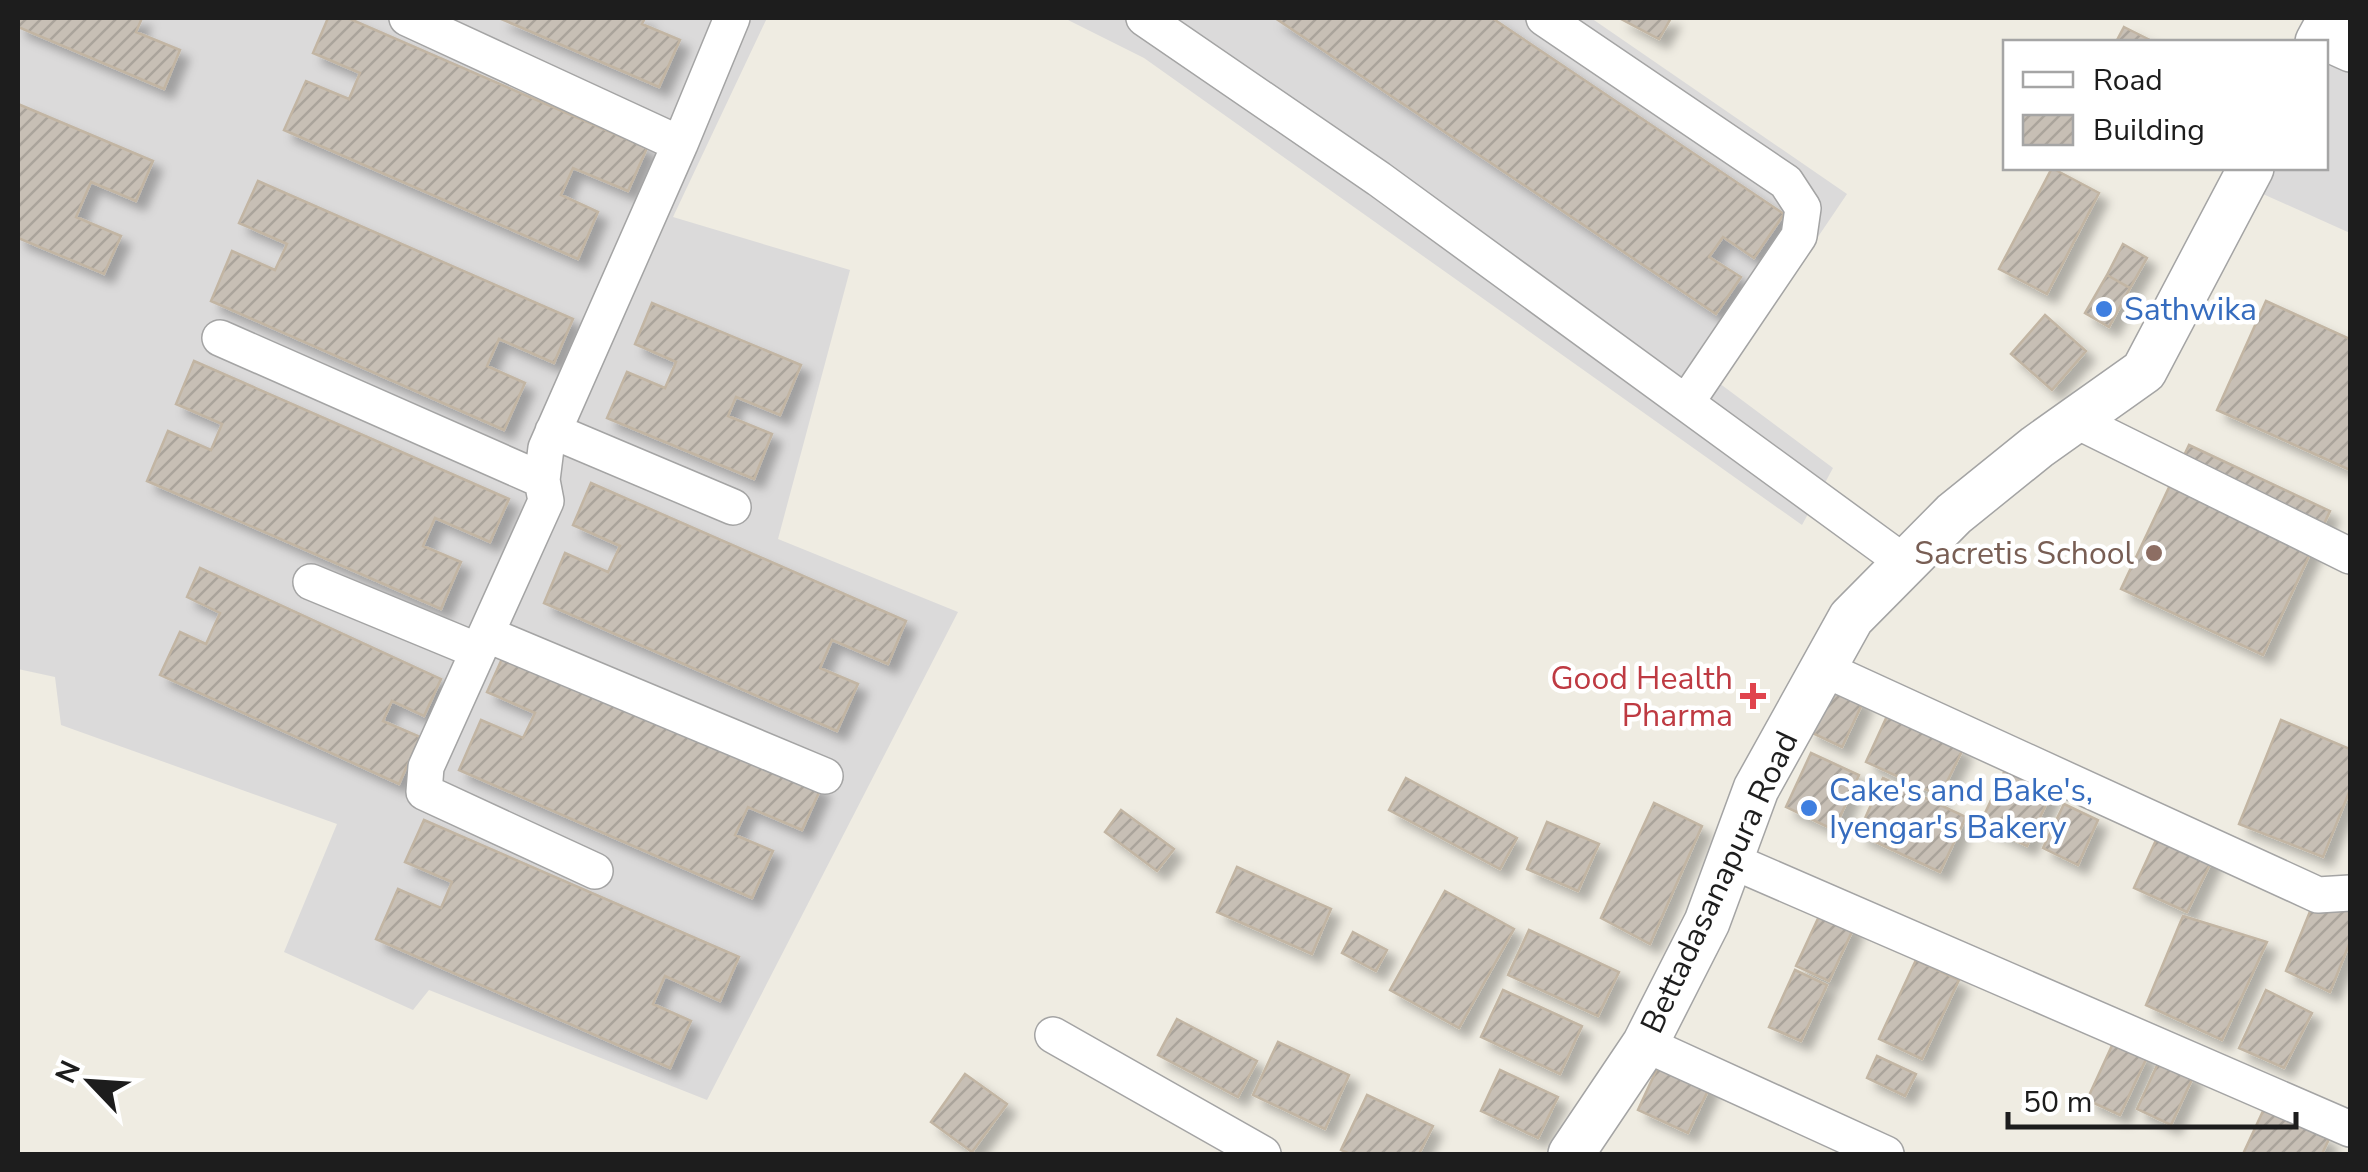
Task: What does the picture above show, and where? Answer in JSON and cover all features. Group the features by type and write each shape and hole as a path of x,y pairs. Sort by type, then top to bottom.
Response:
{"street":[{"path":"406,18 680,144"},
{"path":"595,870 424,792 426,767 546,501 542,480 546,448 732,18"},
{"path":"1144,18 1379,179 1905,562"},
{"path":"1544,18 1786,182 1803,208 1798,236 1686,403"},
{"name":"Bettadasanapura Road","path":"1571,1154 1645,1044 1707,922 1756,788 1850,618 1954,514 2037,447 2144,371 2250,170"},
{"path":"220,338 542,480"},
{"path":"2075,420 2350,556"},
{"path":"553,430 733,507"},
{"path":"311,582 482,642 825,776"},
{"path":"1822,668 2318,895 2350,893"},
{"path":"1730,860 2350,1129"},
{"path":"1053,1034 1263,1154"},
{"path":"1645,1044 1886,1154"}],"shaded area":[{"path":"18,18 767,18 673,217 850,270 778,539 958,612 707,1100 429,990 413,1010 284,952 337,824 61,725 55,677 18,669"},
{"path":"1064,18 1591,18 1847,194 1719,383 1833,468 1802,525 1144,58"},
{"path":"2350,18 2350,233 2254,190 2266,170 2328,170 2328,58"}],"building":[{"path":"18,18 142,18 136,32 180,50 164,89 18,27"},
{"path":"328,18 348,18 647,148 628,191 573,168 561,195 598,212 578,259 284,130 306,81 349,99 360,73 313,53"},
{"path":"499,18 645,18 642,24 680,40 659,87"},
{"path":"1275,18 1492,18 1784,214 1754,258 1723,237 1709,257 1741,277 1716,314"},
{"path":"1619,18 1671,18 1659,39"},
{"path":"2124,27 2150,40 2117,40"},
{"path":"18,104 153,161 136,201 91,182 76,217 121,236 104,274 18,238"},
{"path":"2051,170 2099,193 2047,294 1999,269"},
{"path":"258,181 573,319 554,363 499,339 487,366 525,383 504,430 211,301 232,251 275,270 287,244 239,223"},
{"path":"2123,244 2147,258 2130,288 2107,275"},
{"path":"2107,275 2130,288 2109,327 2085,313"},
{"path":"2266,301 2350,339 2350,470 2217,410"},
{"path":"652,303 801,365 780,415 736,397 728,416 772,434 754,479 607,418 627,372 665,388 676,362 635,344"},
{"path":"2045,315 2086,351 2052,390 2011,354"},
{"path":"194,361 509,499 490,542 435,518 423,546 461,562 441,609 147,481 168,431 211,450 222,424 176,404"},
{"path":"2189,445 2330,511 2263,655 2121,589"},
{"path":"591,483 906,621 888,664 832,640 820,668 858,684 837,731 544,603 565,553 608,572 620,546 573,525"},
{"path":"200,568 441,679 424,716 392,701 383,721 420,737 399,784 160,675 180,632 206,644 220,613 187,597"},
{"path":"506,650 821,788 802,830 748,807 735,835 773,851 752,898 459,770 481,720 523,738 535,713 487,692"},
{"path":"1830,684 1864,700 1842,747 1808,731"},
{"path":"1888,714 1963,749 1940,796 1866,762"},
{"path":"2281,720 2350,749 2350,790 2323,857 2239,824"},
{"path":"1811,753 1859,775 1834,830 1786,807"},
{"path":"2006,768 2053,789 2027,846 1980,824"},
{"path":"1406,778 1517,838 1500,869 1389,810"},
{"path":"1883,778 1966,817 1940,872 1858,834"},
{"path":"1654,803 1702,826 1650,944 1601,918"},
{"path":"2064,804 2098,820 2078,865 2043,848"},
{"path":"1121,810 1174,849 1157,871 1105,832"},
{"path":"424,820 739,957 720,1001 665,976 653,1004 691,1021 670,1068 376,939 398,889 441,908 452,882 405,862"},
{"path":"1547,822 1599,844 1578,891 1527,869"},
{"path":"2163,825 2217,850 2187,912 2134,888"},
{"path":"1237,867 1331,909 1312,954 1217,912"},
{"path":"1445,891 1514,929 1459,1028 1390,990"},
{"path":"2313,904 2350,906 2350,942 2330,992 2286,971"},
{"path":"1822,910 1855,925 1829,981 1796,966"},
{"path":"2183,916 2267,942 2222,1040 2146,1005"},
{"path":"1529,930 1619,972 1598,1016 1508,975"},
{"path":"1353,932 1387,950 1376,971 1342,953"},
{"path":"1916,960 1959,980 1922,1059 1879,1039"},
{"path":"1795,970 1827,985 1801,1041 1769,1027"},
{"path":"1503,990 1582,1026 1560,1074 1481,1037"},
{"path":"2266,990 2312,1013 2284,1068 2239,1048"},
{"path":"1177,1019 1257,1061 1238,1097 1158,1055"},
{"path":"2115,1039 2148,1055 2120,1115 2087,1100"},
{"path":"1278,1042 1349,1075 1325,1129 1253,1095"},
{"path":"1877,1056 1916,1074 1905,1096 1867,1078"},
{"path":"2160,1059 2194,1075 2171,1125 2137,1109"},
{"path":"1661,1060 1711,1084 1688,1133 1638,1110"},
{"path":"1500,1070 1558,1097 1538,1138 1481,1111"},
{"path":"965,1074 1007,1104 972,1152 931,1122"},
{"path":"1367,1095 1433,1126 1419,1154 1350,1154 1341,1150"},
{"path":"2264,1109 2329,1139 2322,1154 2243,1154"}],"place":[{"name":"Sathwika","path":"2104,309"},
{"name":"Sacretis School","path":"2154,553"},
{"name":"Good Health Pharma","path":"1753,696"},
{"name":"Cake's and Bake's, Iyengar's Bakery","path":"1809,808"}]}
